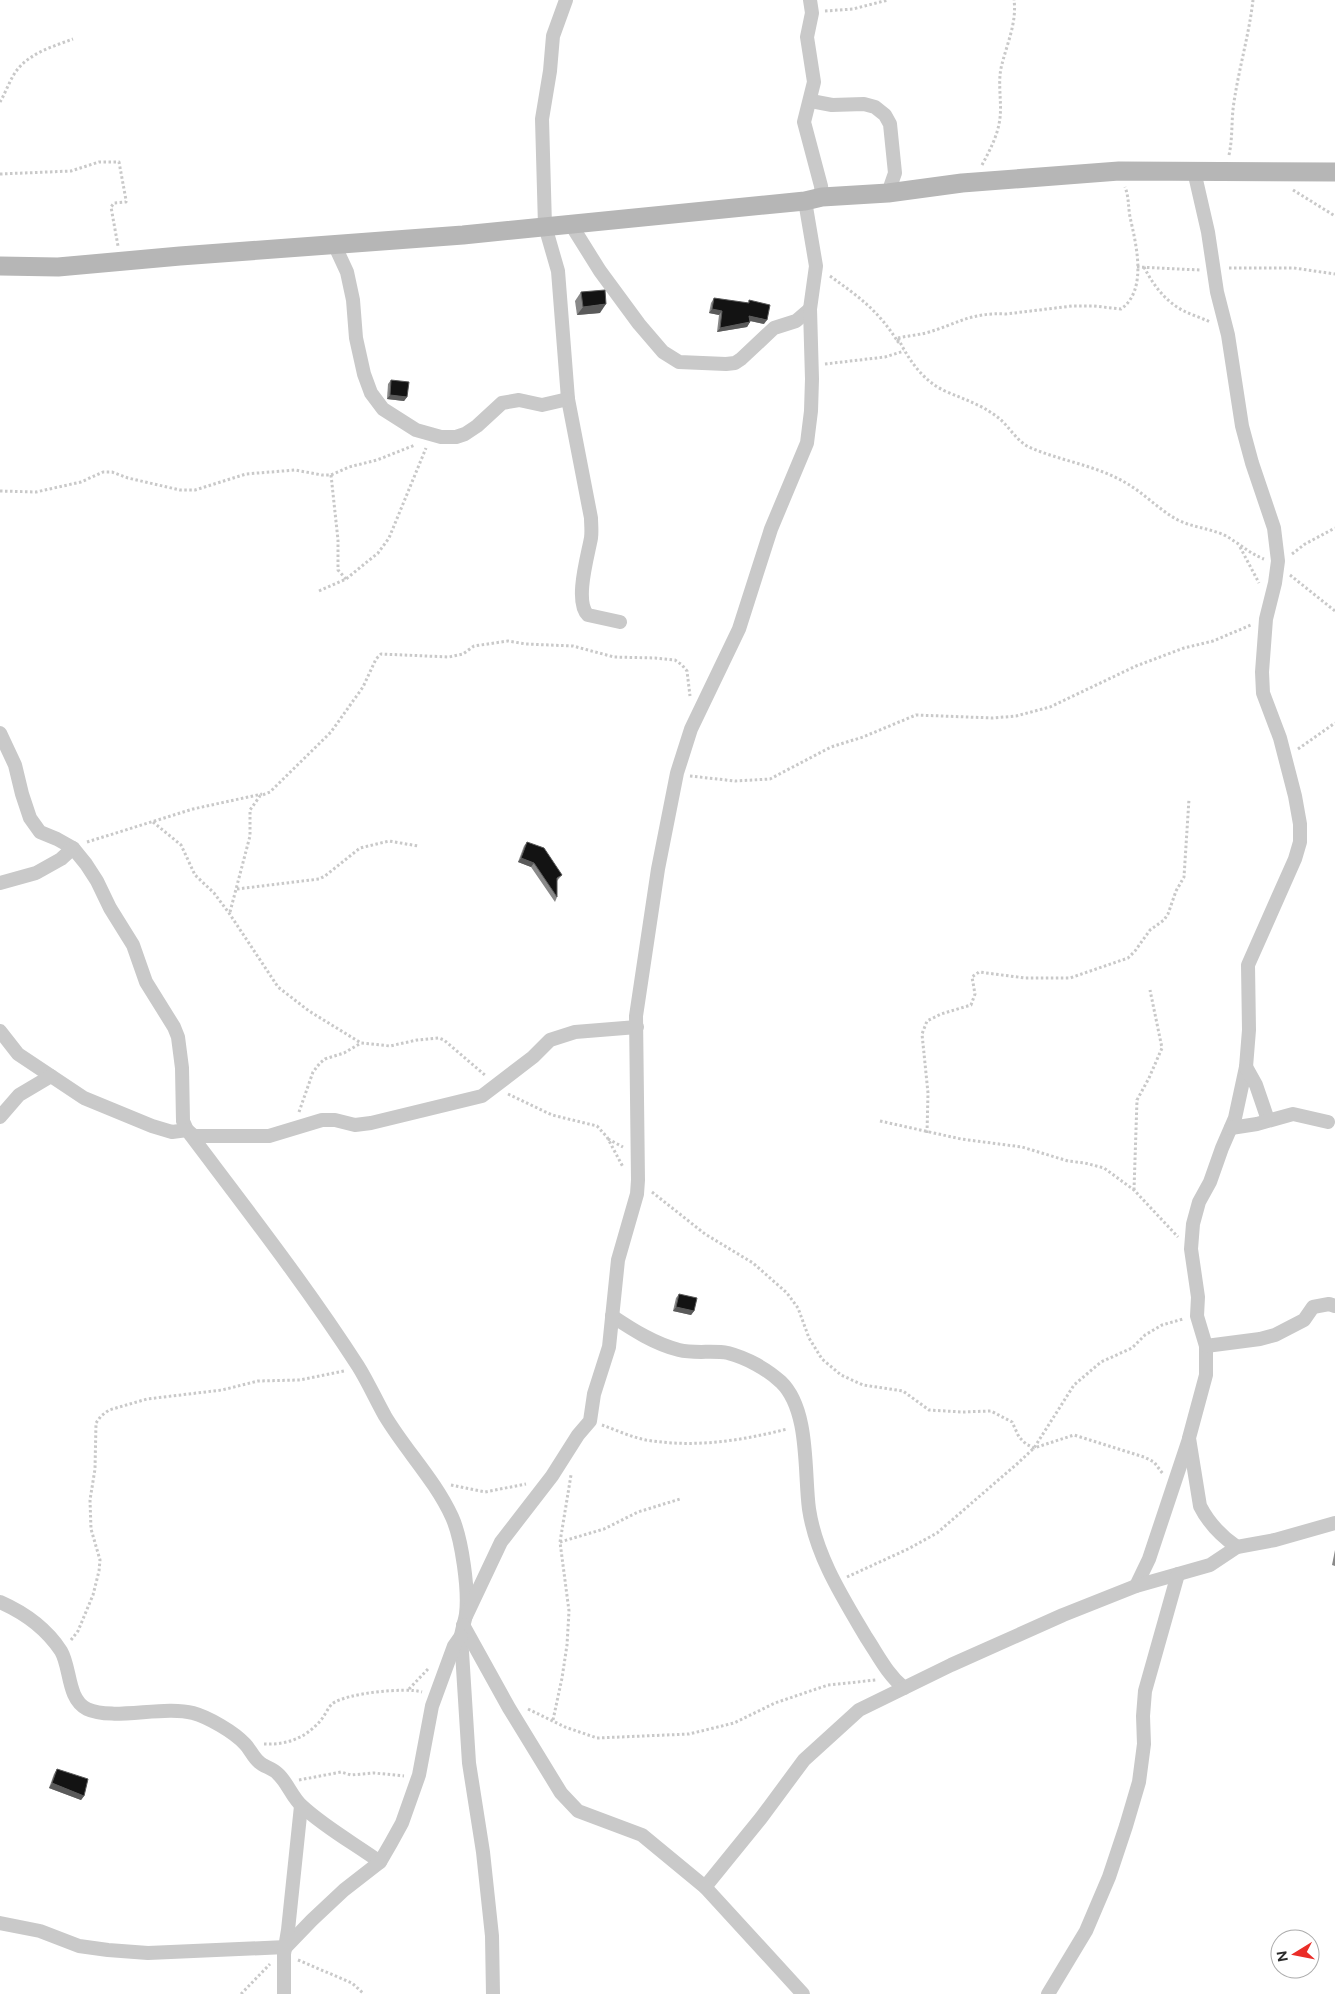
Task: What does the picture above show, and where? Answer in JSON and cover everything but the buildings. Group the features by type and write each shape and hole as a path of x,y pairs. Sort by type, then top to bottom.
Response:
{"street":[{"path":"566,0 553,36 550,71 542,118 545,226 558,270 568,399 592,518 582,600 585,612 588,615 620,622"},
{"path":"0,1923 40,1931 79,1946 108,1950 148,1953 285,1950 312,1920 344,1890 380,1862 402,1823 418,1776 432,1706 454,1646 501,1542 552,1476 578,1435 590,1421 594,1394 609,1347 618,1260 637,1194 636,1016 658,869 677,773 691,729 739,629 771,529 807,442 811,411 810,309 816,266 814,199 821,186 805,128 806,114 811,101 814,82 806,31 811,6"},
{"path":"811,101 832,105 864,104 875,107 885,115 890,124 895,173 888,193"},
{"path":"0,266 58,267 463,235 962,184 1119,171 1335,172"},
{"path":"1136,1586 1149,1559 1189,1438 1206,1376 1206,1346 1197,1316 1198,1297 1191,1249 1193,1224 1199,1202 1210,1182 1235,1118 1246,1067 1249,1030 1248,965 1295,859 1300,842 1300,824 1295,796 1275,722 1263,693 1262,672 1268,613 1277,563 1274,528 1252,463 1242,426 1228,335 1217,292 1208,232 1194,171"},
{"path":"570,223 600,271 639,324 663,352 679,362 735,363 774,328 796,321 810,309"},
{"path":"334,244 347,272 353,300 356,338 364,374 371,393 383,410 416,430 434,435 456,437 465,434 477,426 499,404 504,402 518,400 542,405 568,399"},
{"path":"0,733 15,765 24,804 30,818 40,832 72,848 86,864 133,945 146,982 174,1026 180,1052 183,1121 187,1130 279,1252 359,1368 386,1417 418,1466 426,1474 453,1518 468,1592 463,1626 469,1763 483,1852 492,1936 493,1994"},
{"path":"0,883 36,873 61,858 72,848"},
{"path":"0,1030 18,1054 84,1098 133,1119 172,1132 187,1130 194,1136 258,1137 284,1132 322,1120 335,1120 355,1125 371,1123 482,1096 533,1057 550,1040 575,1032 636,1027"},
{"path":"1246,1067 1256,1085 1268,1120"},
{"path":"0,1117 19,1095 51,1076"},
{"path":"1231,1128 1257,1124 1293,1114 1328,1122"},
{"path":"1206,1346 1276,1335 1304,1320 1313,1306 1329,1304 1335,1306"},
{"path":"612,1316 643,1336 680,1350 728,1353 758,1365 780,1381 791,1393 801,1426 808,1476 810,1510 821,1550 834,1582 891,1678 904,1688"},
{"path":"1189,1438 1200,1506 1205,1516 1222,1537 1237,1547"},
{"path":"705,1887 761,1818 804,1760 859,1710 1063,1615 1136,1586 1210,1565 1237,1547 1274,1540 1335,1523"},
{"path":"1048,1994 1086,1931 1109,1877 1139,1782 1144,1744 1142,1716 1145,1692 1178,1574"},
{"path":"0,1602 21,1611 52,1640 62,1653 74,1693 80,1704 87,1709 105,1713 171,1711 192,1713 218,1725 244,1743 258,1762 278,1773 301,1806 380,1862"},
{"path":"463,1626 501,1694 561,1793 578,1811 642,1835 705,1887 803,1994"},
{"path":"284,1994 285,1950 301,1806"}],"path":[{"path":"811,6 853,9 888,0"},
{"path":"962,184 979,172 993,144 1000,119 1000,80 1002,64 1008,48 1014,0"},
{"path":"1216,172 1229,155 1233,132 1233,107 1238,75 1249,33 1253,0"},
{"path":"0,102 17,69 43,50 73,39"},
{"path":"0,174 72,171 99,162 119,162 126,201 114,203 111,207 120,257 118,261"},
{"path":"898,338 926,332 968,317 992,313 1006,314 1094,306 1121,309 1130,303 1137,278 1137,267 1129,196 1119,171"},
{"path":"1271,171 1288,188 1335,216"},
{"path":"816,266 866,302 888,327 898,342 898,338"},
{"path":"1137,267 1190,270 1275,268 1334,273"},
{"path":"1144,267 1151,282 1172,304 1218,326 1228,335"},
{"path":"898,338 904,351 917,369 929,381 943,390 979,404 999,417 1027,446 1126,483 1162,510 1178,519 1193,526 1223,535 1260,557 1277,563 1335,611"},
{"path":"812,366 884,357 904,351"},
{"path":"0,491 36,492 81,482 103,472 112,472 128,478 180,490 195,490 246,474 295,470 331,475 349,467 406,450 434,435"},
{"path":"319,592 346,579 378,554 389,538 434,435"},
{"path":"331,475 338,540 338,570 346,579"},
{"path":"1277,563 1305,544 1335,528"},
{"path":"677,773 705,779 735,781 770,779 831,747 863,737 916,715 993,718 1016,716 1050,707 1136,666 1184,648 1213,641 1268,613 1238,545"},
{"path":"229,913 250,836 250,810 260,796 270,792 331,732 363,686 376,659 381,654 449,657 463,654 474,646 508,641 526,644 573,646 614,658 675,660 682,664 687,671 690,698"},
{"path":"1287,764 1300,747 1335,723"},
{"path":"72,848 193,809 270,792"},
{"path":"927,1133 928,1094 922,1034 927,1021 941,1014 970,1005 975,994 972,977 978,972 1025,978 1070,978 1128,958 1135,952 1150,930 1168,914 1176,891 1184,877 1189,799"},
{"path":"153,822 181,845 195,875 214,893 229,913 278,987 309,1011 361,1043 390,1046 417,1040 439,1038 462,1054 497,1086 510,1095 552,1115 598,1126 607,1137 626,1172 705,1234 753,1263 787,1293 798,1308 808,1338 822,1359 841,1375 863,1385 903,1391 929,1410 962,1412 991,1410 1012,1422 1019,1437 1026,1444 1034,1448 1074,1435 1090,1438 1154,1462 1172,1486"},
{"path":"237,889 319,879 360,848 390,841 418,846"},
{"path":"1134,1190 1137,1100 1162,1048 1150,990"},
{"path":"284,1132 293,1122 313,1072 320,1063 325,1059 344,1053 361,1043"},
{"path":"880,1121 927,1133 1022,1147 1068,1162 1085,1163 1104,1168 1134,1190 1191,1249"},
{"path":"834,1582 908,1549 937,1532 1018,1464 1034,1448 1074,1385 1100,1362 1132,1348 1145,1335 1162,1325 1197,1316"},
{"path":"62,1653 78,1630 93,1595 99,1572 100,1560 91,1529 90,1500 95,1469 96,1423 100,1416 118,1407 147,1399 215,1391 258,1381 300,1380 359,1368"},
{"path":"590,1421 645,1440 690,1443 749,1439 801,1426"},
{"path":"426,1474 449,1484 485,1492 518,1487 552,1476"},
{"path":"553,1720 562,1678 569,1611 560,1542 571,1474"},
{"path":"560,1542 604,1529 638,1512 680,1499"},
{"path":"501,1694 553,1720 597,1738 689,1734 734,1723 775,1704 828,1685 891,1678"},
{"path":"244,1743 281,1745 302,1736 322,1719 332,1704 359,1694 409,1689 425,1694 432,1700 432,1706"},
{"path":"278,1773 299,1780 341,1772 350,1775 374,1773 395,1776 418,1776"},
{"path":"241,1994 285,1950 352,1983 364,1994"}]}
